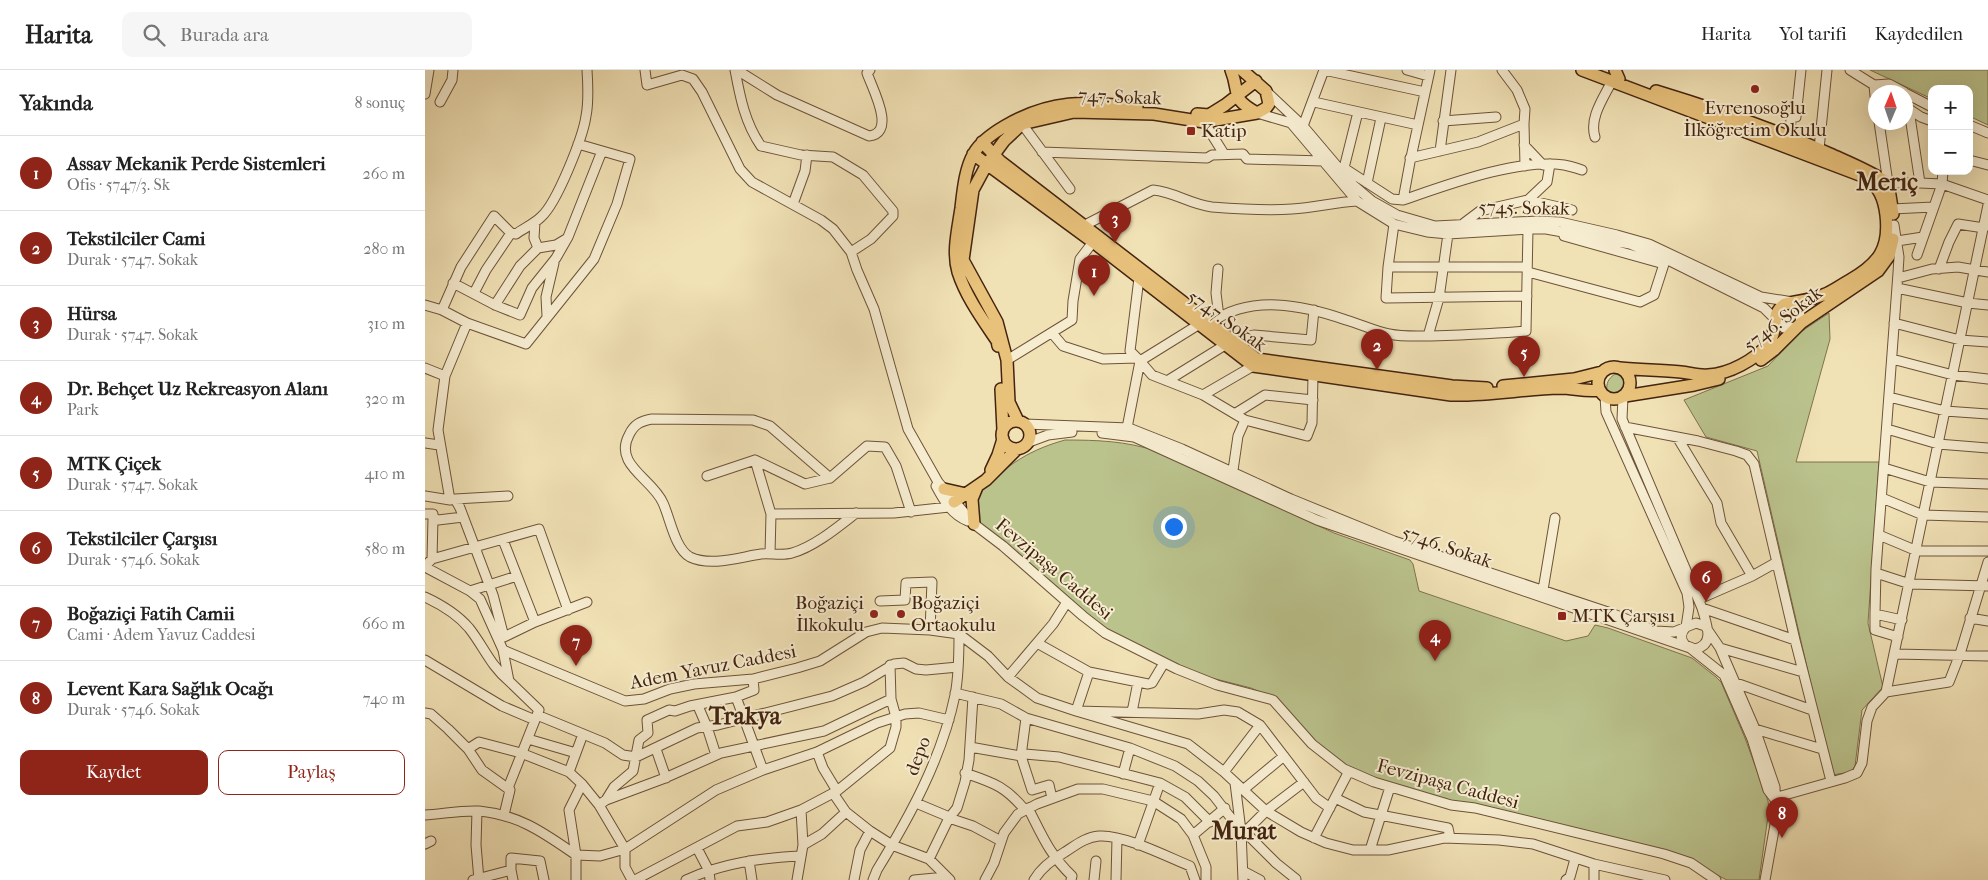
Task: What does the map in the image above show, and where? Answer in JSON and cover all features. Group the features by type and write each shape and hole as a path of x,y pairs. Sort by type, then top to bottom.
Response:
{"main road":[{"path":"1231,70 1235,80 1236,97 1243,105 1257,113 1269,104 1268,94 1242,70"},
{"name":"5746. Sokak","path":"1582,70 1615,77 1714,109 1790,137 1816,154"},
{"name":"5746. Sokak","path":"1596,70 1816,154 1865,177 1873,182 1879,190 1885,204 1887,237 1880,255 1867,270 1825,295 1793,302 1781,307 1775,318 1773,336 1766,346 1754,358 1732,369 1708,375 1611,367 1602,372"},
{"name":"747. Sokak","path":"973,154 982,142 1024,115 1065,104 1091,102 1209,115 1256,81"},
{"name":"747. Sokak","path":"1022,124 1074,112 1155,114 1204,122 1257,113"},
{"path":"952,505 981,484 1017,449 1029,442 1031,434 1009,402 1007,360 997,322 963,260 973,190 987,164 1004,141 1022,124"},
{"name":"5747. Sokak","path":"982,142 1000,161 1215,320 1229,342 1253,366 1451,395 1481,396 1559,388 1592,391 1602,394"},
{"path":"973,154 963,191 955,248 956,263 966,291 997,341 1001,362 1003,434 998,455 972,499 974,524"},
{"name":"5747. Sokak","path":"973,154 1093,242 1198,324 1257,359 1451,386 1490,387 1574,379 1602,372"},
{"path":"1816,154 1875,174 1889,183"},
{"name":"5746. Sokak","path":"1602,394 1615,400 1624,396 1694,385 1731,376 1757,363 1774,350 1799,325 1878,271 1889,256 1894,226 1889,183"},
{"name":"5746. Sokak","path":"1620,368 1625,371 1630,381 1628,391 1624,396"},
{"path":"1602,372 1597,380 1602,394"},
{"path":"1017,449 1008,447 1003,434 1009,423 1022,422"},
{"path":"944,489 966,494"}],"street":[{"path":"425,94 429,70"},
{"path":"440,102 452,80 453,70"},
{"path":"442,310 461,267 494,216 511,233 516,234 543,216 556,195 578,144 586,118 587,70"},
{"path":"645,70 647,85 682,75 693,79 702,92 741,170 752,182 793,204 833,229 851,252 874,309 908,429 952,505"},
{"path":"736,70 747,121 761,146 807,155 833,157 863,175 893,211 893,216 871,239 851,252"},
{"path":"736,70 777,95 869,136 879,132 882,124 880,110 867,73 870,70"},
{"path":"1303,126 1324,70 1425,92"},
{"path":"1403,200 1429,73 1407,70"},
{"path":"1440,151 1451,70"},
{"path":"1502,70 1517,90 1525,109 1525,166"},
{"path":"1790,137 1791,117 1796,116 1801,70"},
{"path":"1816,154 1827,70"},
{"path":"1850,70 1877,85 1891,85"},
{"path":"1595,137 1592,128 1593,121 1615,77"},
{"name":"5745. Sokak","path":"1268,94 1303,126 1343,169 1359,191 1397,215 1435,226 1464,223 1560,222 1649,244 1761,296 1793,302"},
{"path":"1913,97 1928,105"},
{"path":"1313,102 1418,125"},
{"path":"1358,112 1343,169 1392,199 1403,200 1491,172 1525,166 1565,165 1582,170"},
{"path":"1913,112 1928,120"},
{"name":"5745. Sokak","path":"1257,113 1291,123 1357,201 1394,224 1448,234 1546,229 1630,244 1764,308 1785,328 1799,325"},
{"path":"1443,121 1496,116"},
{"path":"1367,183 1381,118"},
{"path":"1204,122 1224,154"},
{"path":"1022,124 1070,189"},
{"path":"1411,158 1478,142 1524,124"},
{"path":"1973,127 1988,133"},
{"path":"1880,130 1889,183 1942,184 1988,200"},
{"path":"1911,130 1920,183"},
{"path":"425,305 442,310 467,323 526,344 594,259 617,204 630,159 578,144"},
{"path":"1524,145 1546,165 1547,182 1528,200"},
{"path":"453,283 495,305 520,315 532,288 556,258 568,237 602,151"},
{"path":"1042,152 1207,158 1212,155 1243,154 1247,160 1323,161"},
{"path":"793,204 805,171 807,155"},
{"path":"1973,161 1988,165"},
{"path":"1917,255 1942,184 1943,175"},
{"path":"1340,202 1347,187"},
{"path":"1085,225 1153,190 1166,191 1196,205 1213,207 1292,209 1357,201"},
{"path":"1464,223 1480,211 1528,200 1572,210"},
{"path":"1774,798 1852,776 1862,763 1867,721 1872,707 1886,692 1895,654 1974,270 1985,234 1988,205"},
{"path":"1892,208 1933,207"},
{"path":"535,222 534,238 538,248"},
{"path":"1394,224 1386,298 1527,296"},
{"path":"1939,269 1958,224 1985,234"},
{"path":"1894,226 1899,257 1876,572 1875,630 1898,637"},
{"path":"1218,269 1215,320 1240,308 1291,306 1314,310 1389,334 1428,336 1484,335 1526,330 1528,229"},
{"path":"474,293 486,270 511,233"},
{"path":"1428,336 1439,298 1448,234"},
{"path":"495,305 519,266 538,248 556,245 568,237"},
{"path":"1897,241 1923,237"},
{"path":"1007,360 1072,320 1080,259 1093,242"},
{"path":"547,316 546,297 556,258"},
{"path":"1388,267 1527,269 1640,302 1654,295 1665,262"},
{"path":"1898,278 1958,267 1988,272"},
{"path":"1139,278 1130,350 1152,376 1203,395 1235,412 1245,420 1307,436 1312,423 1313,375"},
{"path":"1897,288 1968,304 1988,305"},
{"path":"1793,302 1799,309 1799,325"},
{"path":"1167,381 1229,342 1254,335 1311,340 1314,310"},
{"path":"467,323 445,376 438,430 439,445 453,499 463,517 493,595 504,637 535,622 587,602"},
{"path":"1894,323 1960,340 1988,342"},
{"path":"1052,333 1063,346 1103,359 1138,359 1198,324"},
{"path":"1892,358 1953,375 1988,379"},
{"path":"1127,428 1138,359"},
{"path":"1203,395 1253,366"},
{"path":"425,368 445,376"},
{"path":"1602,394 1606,412 1687,593 1689,607 1686,627 1682,631 1681,636 1685,645 1690,648 1700,648 1705,645 1709,631"},
{"path":"1235,412 1265,395 1313,400"},
{"name":"5746. Sokak","path":"1624,396 1622,420 1699,599 1709,631"},
{"path":"1889,396 1945,411 1988,414"},
{"path":"830,478 770,426 753,420 652,419 639,422 631,429 624,447 626,457 633,469 645,479 663,502 680,546 688,556 699,560 720,560 791,553 827,536 855,513"},
{"path":"1232,477 1238,436 1245,420"},
{"name":"5746. Sokak","path":"1022,422 1127,428 1182,449 1232,477 1317,520 1542,594 1690,648 1724,675 1752,739 1768,790 1774,798"},
{"path":"1625,427 1677,437 1736,452 1747,456 1754,464 1795,640 1831,782"},
{"path":"1887,429 1938,444 1988,448"},
{"name":"5746. Sokak","path":"1029,442 1063,432 1123,435 1134,437 1232,477"},
{"path":"1677,437 1717,504 1721,524 1752,576"},
{"path":"425,443 439,445"},
{"path":"707,476 755,460 805,484 830,478 867,446 885,447 896,466 911,512"},
{"path":"755,460 771,514 770,554"},
{"path":"1884,468 1930,482 1988,484"},
{"path":"930,469 934,482 952,505"},
{"path":"425,496 453,499 507,496"},
{"path":"1882,498 1923,515 1988,517"},
{"path":"771,514 911,512 952,505"},
{"name":"Fevzipaşa Caddesi","path":"952,505 1105,633 1164,663 1217,684 1273,700 1312,744 1329,759 1349,771 1374,782 1451,805 1475,808 1664,854 1691,863 1716,880"},
{"path":"432,559 429,516 438,520 463,517"},
{"path":"1542,594 1555,518"},
{"path":"509,681 503,650 480,599 470,591 425,566 432,559 503,540 539,528 568,610"},
{"path":"1879,535 1917,551 1988,551"},
{"path":"503,540 535,622"},
{"path":"1699,599 1752,576 1777,562"},
{"path":"1886,692 1949,682 1984,586 1988,562"},
{"path":"1876,572 1909,584 1984,586"},
{"path":"470,591 517,576"},
{"path":"880,600 905,600 906,583 932,582 930,630"},
{"name":"5746. Sokak","path":"1542,594 1611,613 1656,631 1674,632 1691,624 1701,624 1709,631 1720,648 1736,683 1755,729 1775,787 1776,819 1765,880"},
{"path":"425,597 438,603 469,628 497,671 539,710 508,788"},
{"path":"1008,677 1053,624 1067,602"},
{"path":"1702,608 1795,640"},
{"path":"1875,614 1902,620"},
{"path":"1971,618 1988,621"},
{"name":"Adem Yavuz Caddesi","path":"503,650 625,701 644,699 670,689 694,684 753,679 820,661 867,632 882,628 930,630 959,634"},
{"path":"959,634 988,656 1008,677 1037,698 1188,744 1224,772 1266,811 1314,838 1353,850 1388,850 1424,841 1450,838 1499,840 1533,844 1575,859 1659,879"},
{"name":"depo","path":"873,880 916,803 949,720 955,693 959,634"},
{"path":"1037,643 1089,672 1137,682 1151,684 1164,663"},
{"path":"1720,648 1803,672"},
{"path":"1895,654 1988,656"},
{"path":"425,660 493,702 583,734 605,743 623,755 636,757 697,728 833,696 864,682 890,665 904,663 916,669 926,670 958,667"},
{"path":"468,749 479,742 521,753 569,772 602,803 625,849 625,867 633,880 737,826 767,822 801,810 835,792 890,748 896,727 896,717 891,699 890,665"},
{"path":"1075,711 1089,672"},
{"path":"602,803 614,787 633,771 639,740 648,733 647,720 669,710 675,711 698,706 736,697 755,690 753,679"},
{"path":"1132,712 1137,682"},
{"path":"1736,683 1812,710"},
{"path":"955,693 1001,704 1026,718 1129,748 1175,766 1198,780 1225,808 1243,831 1276,863 1296,879"},
{"path":"929,859 949,818 957,808 965,782 973,696"},
{"path":"736,697 763,770"},
{"path":"602,803 667,781 716,755 753,745 824,731 891,699"},
{"path":"698,706 716,755"},
{"path":"1075,711 1198,714 1224,710 1238,712 1260,725 1316,798 1330,808"},
{"path":"425,713 431,714 448,728 468,749 482,770 511,790 504,815"},
{"path":"425,815 477,811 504,815 536,828 576,855 600,856 625,849 716,790 763,770 817,752 853,733 896,717 919,713 949,720"},
{"path":"1026,718 1021,756 1032,790 1049,785 1052,798"},
{"path":"1224,772 1260,725"},
{"path":"1755,729 1822,749"},
{"path":"569,772 583,734"},
{"path":"528,739 576,754"},
{"path":"969,747 1021,756 1025,754 1059,757 1160,783 1185,797 1210,822"},
{"path":"1123,774 1129,748"},
{"path":"656,749 667,781"},
{"path":"817,752 823,768 846,812 892,845 929,859 948,878"},
{"path":"1243,790 1284,756"},
{"path":"1314,838 1349,771"},
{"path":"965,773 1007,790 1027,809 1055,858 1072,876 1071,880"},
{"path":"1243,831 1304,782"},
{"path":"1139,845 1160,783"},
{"path":"1235,783 1243,831 1243,876 1260,880"},
{"path":"576,880 576,855 569,810 582,784"},
{"path":"1370,850 1389,787"},
{"path":"985,880 994,863 1004,833 1019,814 1052,798 1078,789 1103,789 1153,801 1181,819 1193,835 1206,867 1206,880"},
{"path":"1335,798 1364,812 1449,828 1450,838"},
{"path":"916,803 949,818 973,826 1001,841"},
{"path":"1193,835 1225,808"},
{"path":"797,880 803,845 801,810"},
{"path":"477,811 477,879 511,870"},
{"path":"803,845 822,834 846,812"},
{"path":"854,880 860,850 870,831"},
{"path":"1034,880 1055,858 1085,840 1100,836 1117,838 1139,845 1190,866 1195,880"},
{"path":"1116,880 1117,838"},
{"path":"697,848 709,876"},
{"path":"685,880 709,876 727,865 763,858 801,856"},
{"path":"513,880 511,858 540,861 544,880"},
{"path":"1566,880 1570,877 1575,859"},
{"path":"749,861 752,880"},
{"path":"1094,880 1096,861"},
{"path":"1594,864 1594,880"},
{"path":"1621,869 1621,880"},
{"path":"914,880 948,878"}],"green space":[{"path":"1870,70 1988,70 1988,125 1973,118 1973,85 1928,85 1928,97 1913,90 1913,85 1902,85"},
{"path":"1829,313 1830,339 1796,462 1879,462 1868,623 1883,687 1862,710 1855,766 1851,772 1832,775 1757,451 1706,437 1684,400 1768,366 1799,333"},
{"path":"1615,374 1623,376 1624,386 1619,394 1613,396 1607,392 1607,384"},
{"path":"1065,440 1111,442 1134,445 1156,451 1334,533 1410,560 1413,564 1419,591 1566,641 1588,636 1595,625 1692,658 1721,682 1745,738 1768,801 1769,809 1759,880 1727,880 1689,861 1451,804 1349,770 1312,741 1291,713 1277,699 1251,688 1200,675 1099,626 978,525 972,498 994,478 1025,456"}],"place":[{"name":"Evrenosoğlu İlköğretim Okulu","path":"1755,89"},
{"name":"Katip","path":"1191,131"},
{"name":"Hürsa","path":"1115,243"},
{"name":"Assav Mekanik Perde Sistemleri","path":"1094,296"},
{"name":"Tekstilciler Cami","path":"1377,370"},
{"name":"MTK Çiçek","path":"1524,377"},
{"name":"Tekstilciler Çarşısı","path":"1706,602"},
{"name":"Boğaziçi İlkokulu","path":"874,614"},
{"name":"Boğaziçi Ortaokulu","path":"901,614"},
{"name":"MTK Çarşısı","path":"1562,616"},
{"name":"Dr. Behçet Uz Rekreasyon Alanı","path":"1435,661"},
{"name":"Boğaziçi Fatih Camii","path":"576,666"},
{"name":"Levent Kara Sağlık Ocağı","path":"1782,838"}],"district":[{"name":"Meriç","path":"1887,182"},
{"name":"Trakya","path":"745,716"},
{"name":"Murat","path":"1244,831"}]}
